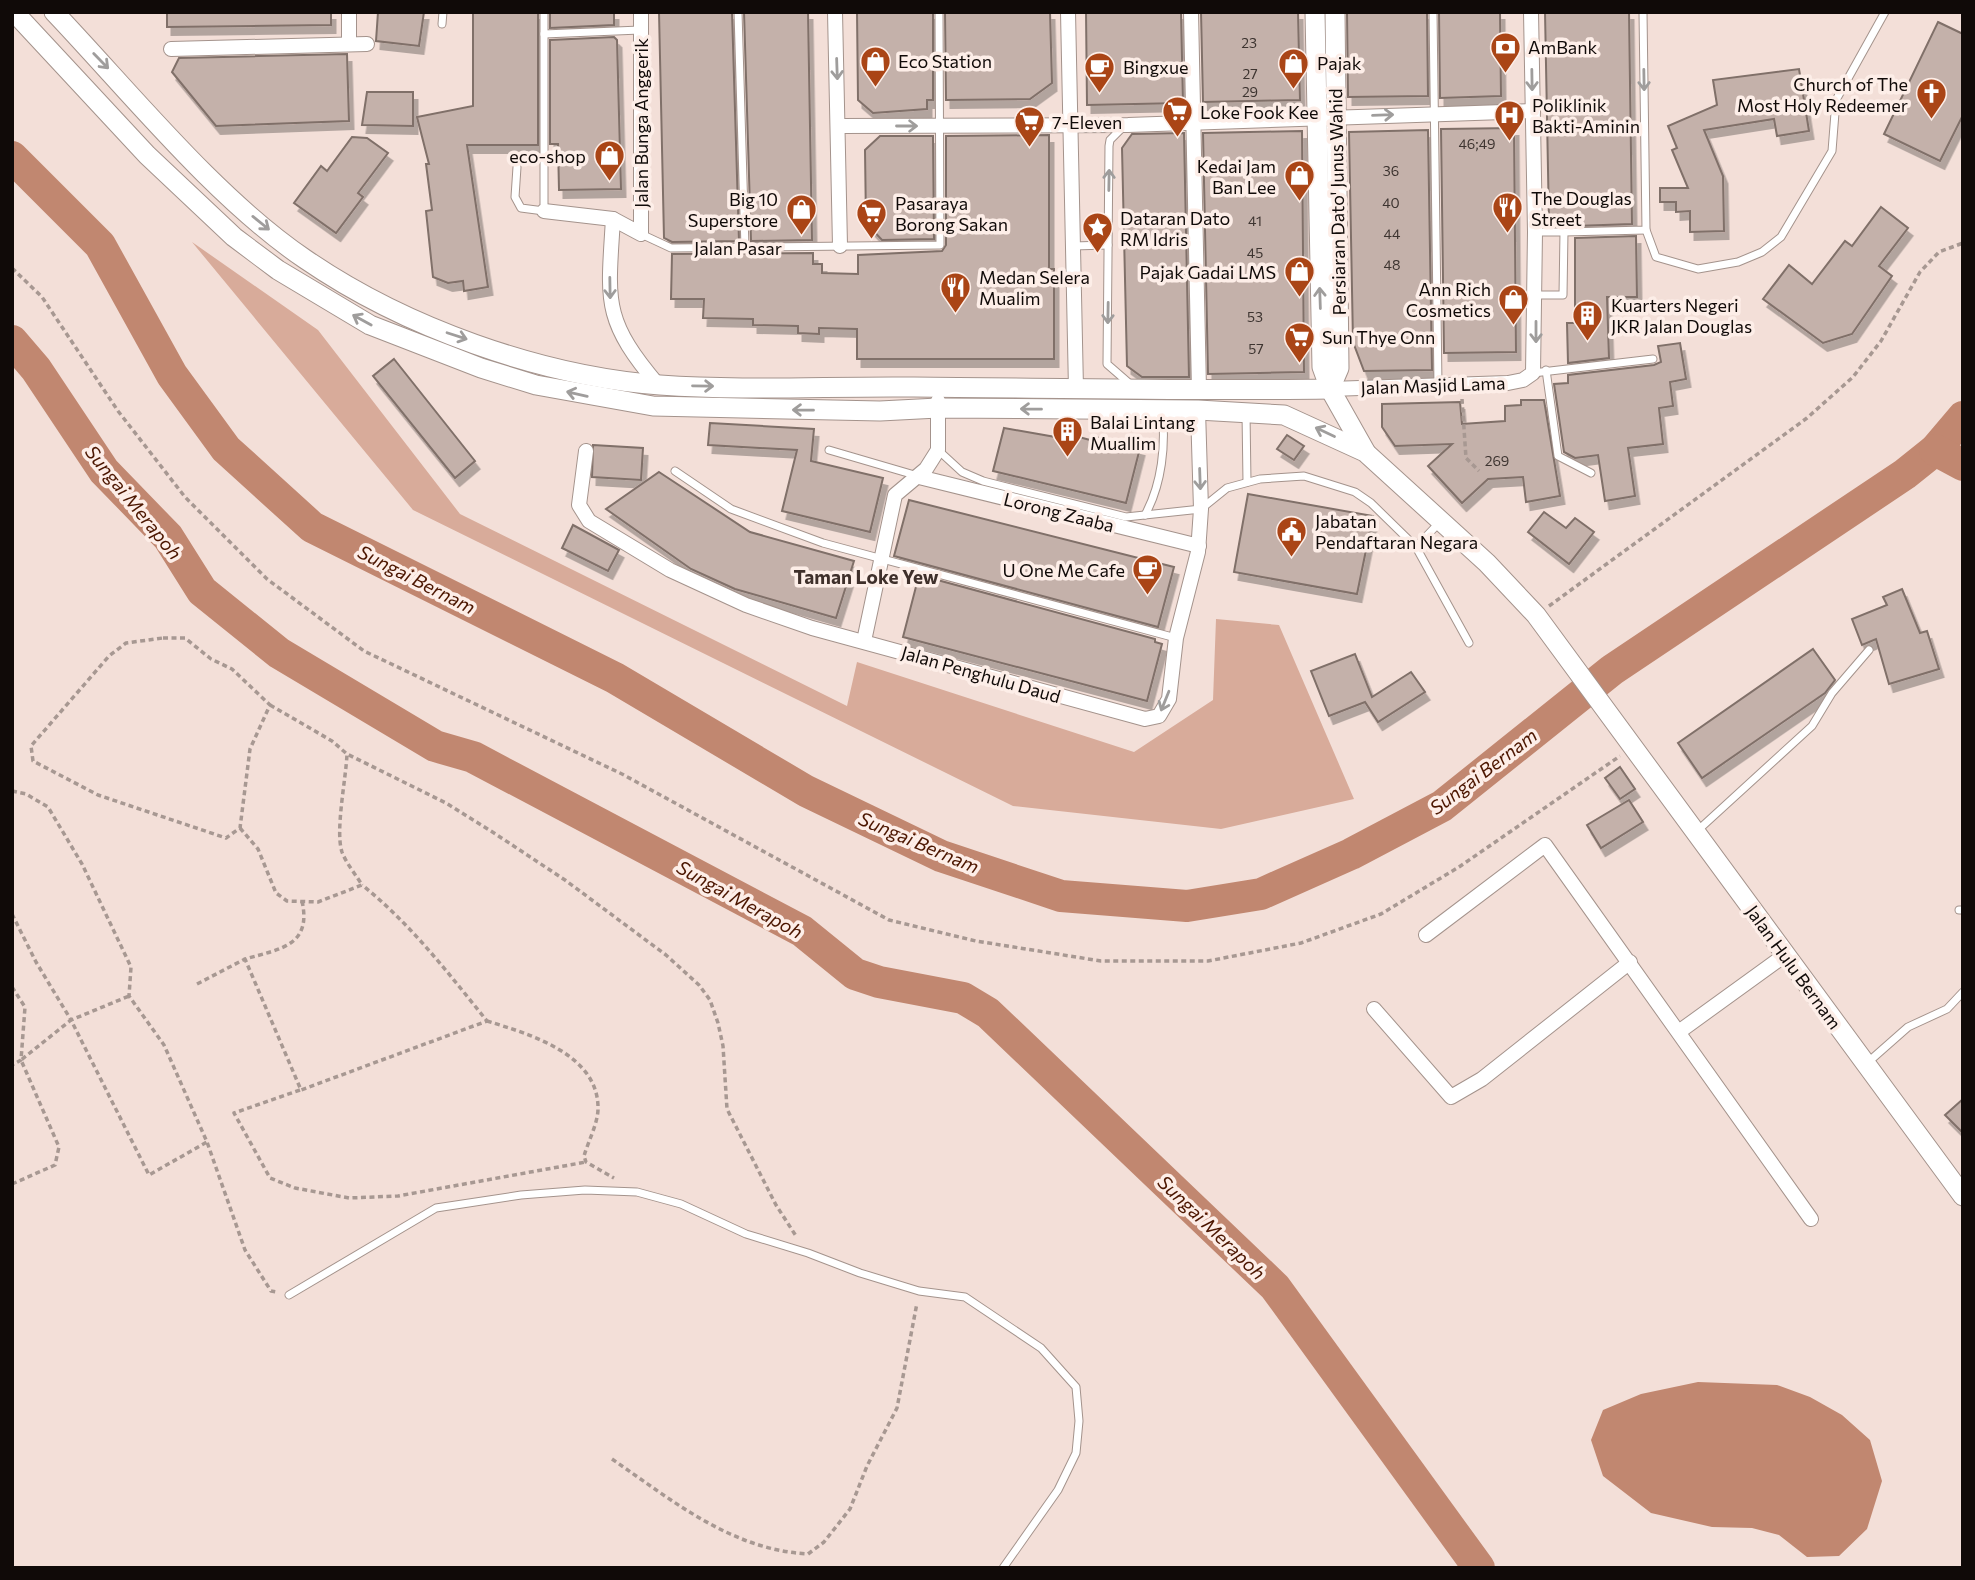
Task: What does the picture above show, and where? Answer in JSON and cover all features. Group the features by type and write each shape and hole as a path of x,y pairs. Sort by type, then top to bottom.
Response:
{"main road":[{"path":"14,12 147,155 234,237 278,270 370,325 481,368 595,398 699,408 880,411 938,408 1198,410 1284,415 1365,452"},
{"path":"54,12 238,205 314,265 436,330 520,358 589,374 658,385 1330,389"},
{"name":"Persiaran Dato' Junus Wahid","path":"1315,12 1322,367 1330,389"},
{"name":"Persiaran Dato' Junus Wahid","path":"1330,389 1339,368 1335,12"},
{"path":"1284,415 1330,389"},
{"path":"1330,389 1365,452"},
{"name":"Jalan Hulu Bernam","path":"1365,452 1488,563 1536,615 1963,1196"}],"street":[{"path":"349,12 349,44"},
{"name":"Jalan Bunga Anggerik","path":"640,234 641,12"},
{"path":"835,12 839,246"},
{"path":"1068,12 1076,389"},
{"path":"1191,12 1199,390"},
{"path":"1531,12 1535,295 1540,371"},
{"path":"171,49 367,44"},
{"path":"839,126 1128,125 1533,111"},
{"path":"544,211 613,219 640,234"},
{"path":"613,219 611,307 620,334 658,385"},
{"name":"Jalan Masjid Lama","path":"1330,389 1523,380 1540,371"},
{"path":"864,641 895,495 919,477 938,450 937,387"},
{"name":"Jalan Penghulu Daud","path":"586,451 579,505 589,521 670,570 746,605 812,628 1145,719 1158,716 1169,699 1176,638 1199,546 1201,509 1198,410"},
{"name":"Lorong Zaaba","path":"919,477 1199,546"},
{"path":"1426,935 1545,845 1811,1219"},
{"path":"1679,1031 1785,955"},
{"path":"1374,1009 1451,1097 1482,1079 1630,962"}],"lane":[{"path":"442,23 443,12"},
{"path":"517,167 515,197 521,208 544,211 544,12"},
{"path":"738,12 745,248"},
{"path":"939,12 940,125"},
{"path":"1433,12 1438,385"},
{"path":"1643,12 1646,230 1656,257 1698,268 1738,262 1762,252 1781,237 1832,151 1836,100 1885,12"},
{"path":"544,34 641,30"},
{"name":"Jalan Pasar","path":"640,234 671,248 940,245 940,125"},
{"path":"1128,125 1110,139 1107,364 1135,388"},
{"path":"1535,232 1646,230"},
{"path":"1535,295 1563,295 1564,232"},
{"path":"1073,246 1108,245"},
{"path":"1591,473 1558,456 1540,371 1653,359"},
{"path":"1145,514 1154,498 1163,446 1162,410"},
{"path":"1246,412 1247,482"},
{"path":"829,450 919,477"},
{"path":"938,450 962,472 983,481 1126,517 1201,509 1227,488 1280,476 1325,481 1355,492 1371,503 1416,547 1469,643"},
{"path":"675,471 741,514 823,543 1176,638"},
{"path":"1416,547 1441,521"},
{"path":"1696,832 1812,726 1832,693 1870,650"},
{"path":"1866,1065 1908,1027 1947,1009 1963,992"},
{"path":"289,1295 436,1208 521,1195 585,1190 637,1192 681,1204 746,1234 808,1252 860,1273 919,1291 965,1297 1006,1321 1041,1348 1076,1387 1079,1421 1076,1453 1058,1490 1003,1568"}],"path":[{"path":"1536,615 1816,410 1853,377 1881,341 1920,272 1939,252 1963,243"},
{"path":"12,268 42,297 118,411 186,497 267,579 364,651 622,774 889,920 976,941 1101,961 1208,961 1301,943 1381,914 1458,867 1630,743"},
{"path":"1462,384 1466,458 1479,471"},
{"path":"270,705 250,749 240,828 226,838 98,794 33,761 31,746 109,656 126,643 185,638 211,659 232,669 270,705 332,741 347,754 446,803 565,880 666,955 699,985 710,1000 718,1023 723,1046 727,1109 776,1205 808,1252"},
{"path":"347,754 345,795 340,820 342,852 362,885 400,920 487,1021 557,1049 584,1068 598,1110 584,1156 586,1162"},
{"path":"12,791 26,794 48,807 56,818 131,967 129,996 164,1045 207,1142 245,1250 271,1291 289,1295"},
{"path":"240,828 258,849 276,893 286,901 318,902 362,885"},
{"path":"197,984 245,959 278,950 299,938 306,920 302,901"},
{"path":"12,914 36,962 71,1020 149,1175 207,1142"},
{"path":"245,959 301,1090"},
{"path":"12,987 25,1007 21,1060 59,1147 55,1165 12,1184"},
{"path":"12,1065 71,1020 129,996"},
{"path":"487,1021 234,1113 270,1178 295,1188 349,1198 398,1196 586,1162 637,1192"},
{"path":"612,1459 718,1531 783,1553 808,1554 824,1542 850,1509 867,1466 897,1408 919,1291"}],"shaded area":[{"path":"192,242 318,330 460,514 847,706 857,662 1134,752 1213,700 1216,619 1279,625 1354,799 1221,829 1013,806 413,510"},
{"path":"1698,1382 1777,1385 1810,1397 1842,1415 1870,1440 1882,1481 1867,1529 1839,1556 1807,1557 1779,1535 1752,1528 1712,1527 1651,1513 1603,1476 1591,1440 1603,1410 1641,1394"}],"building":[{"path":"167,12 331,12 331,25 167,27"},
{"path":"378,12 424,12 419,46 376,41"},
{"path":"473,12 538,12 538,145 467,145 488,287 464,291 463,281 448,283 433,277 426,211 432,210 426,164 429,164 417,117 473,106"},
{"path":"550,12 614,12 614,25 550,28"},
{"path":"659,12 732,12 739,241 672,242 664,238"},
{"path":"744,12 808,12 812,240 751,241"},
{"path":"857,12 933,12 933,100 927,100 927,109 873,113 858,100"},
{"path":"945,12 1050,12 1052,83 1030,99 946,100"},
{"path":"1086,12 1181,12 1183,103 1087,105"},
{"path":"1201,12 1298,12 1300,100 1203,102"},
{"path":"1347,12 1427,12 1428,96 1348,97"},
{"path":"1439,12 1500,12 1501,96 1440,98"},
{"path":"1545,12 1629,12 1632,224 1575,226 1575,222 1549,222"},
{"path":"1938,22 1963,34 1963,115 1940,161 1884,134"},
{"path":"614,37 617,40 621,189 559,190 558,144 550,144 550,40"},
{"path":"347,54 349,121 216,126 172,72 179,58"},
{"path":"1799,69 1809,131 1777,136 1774,119 1704,130 1723,176 1724,231 1690,232 1690,211 1676,212 1676,202 1660,202 1660,188 1688,188 1672,150 1677,148 1668,126 1717,105 1713,80"},
{"path":"367,92 413,92 413,126 362,125"},
{"path":"1514,128 1516,352 1444,353 1441,129"},
{"path":"1428,130 1432,370 1364,371 1353,342 1349,132"},
{"path":"1302,131 1304,372 1208,374 1203,133"},
{"path":"1184,133 1189,377 1142,377 1127,366 1122,148 1132,134"},
{"path":"1049,135 1049,269 1054,269 1054,359 857,359 857,329 819,328 819,334 798,333 798,326 753,325 753,319 703,318 704,299 671,299 672,254 813,253 813,264 822,264 822,273 858,274 858,255 942,251 946,245 946,136"},
{"path":"880,136 933,136 934,239 882,240 866,223 865,150"},
{"path":"352,137 367,138 388,153 358,193 363,197 336,233 294,203 321,166 327,171"},
{"path":"1881,207 1908,228 1879,266 1892,276 1852,334 1823,343 1763,299 1789,265 1812,284 1845,241 1852,246"},
{"path":"1636,236 1637,297 1607,297 1609,358 1568,363 1567,323 1575,323 1575,238"},
{"path":"1680,343 1686,379 1670,382 1673,406 1659,408 1663,444 1628,448 1635,496 1605,501 1598,455 1575,458 1564,452 1554,384 1568,383 1568,375 1654,365 1661,362 1658,346"},
{"path":"394,359 475,461 455,478 373,376"},
{"path":"1521,400 1544,400 1560,496 1526,502 1523,477 1488,479 1462,503 1428,466 1452,444 1395,446 1382,427 1382,404 1460,402 1462,424 1505,421 1505,406 1521,405"},
{"path":"710,423 814,429 811,461 883,478 870,532 782,511 797,450 708,445"},
{"name":"Balai Lintang Muallim","path":"1004,428 1067,439 1068,434 1090,440 1091,436 1140,448 1126,503 993,471"},
{"path":"1287,435 1304,446 1294,460 1277,449"},
{"path":"593,445 643,448 641,480 592,477"},
{"path":"659,472 750,532 854,561 836,618 735,589 691,569 606,509"},
{"path":"1248,494 1373,516 1357,594 1234,572"},
{"path":"909,500 1174,567 1158,627 894,556"},
{"path":"1544,512 1566,528 1575,518 1594,532 1569,564 1528,532"},
{"path":"573,525 619,550 608,571 562,548"},
{"path":"919,575 1155,639 1155,642 1162,644 1147,701 903,637"},
{"path":"1902,589 1920,633 1927,631 1939,669 1889,684 1876,639 1862,645 1852,619 1887,605 1883,597"},
{"path":"1813,649 1835,680 1825,693 1702,778 1678,743"},
{"path":"1355,654 1372,697 1411,672 1425,692 1378,722 1365,702 1329,716 1311,671"},
{"path":"1620,767 1635,789 1620,799 1605,778"},
{"path":"1629,800 1643,822 1601,848 1587,825"},
{"path":"1963,1099 1963,1133 1945,1115"}],"waterway":[{"name":"Sungai Bernam","path":"12,157 100,245 172,375 226,449 312,527 615,678 806,791 941,856 1061,896 1187,906 1261,894 1351,854 1442,806 1612,670 1905,474 1935,450 1963,417"},
{"name":"Sungai Merapoh","path":"12,341 36,369 104,471 168,537 202,591 279,653 435,746 473,757 802,931 855,974 879,982 963,998 988,1013 1275,1287 1479,1568"},
{"path":"1935,450 1963,465"}],"place":[{"name":"AmBank","path":"1505,74"},
{"name":"Eco Station","path":"875,88"},
{"name":"Pajak","path":"1294,90"},
{"name":"Bingxue","path":"1100,94"},
{"name":"Church of The Most Holy Redeemer","path":"1931,121"},
{"name":"Loke Fook Kee","path":"1177,139"},
{"name":"Poliklinik Bakti-Aminin","path":"1509,142"},
{"name":"7-Eleven","path":"1029,149"},
{"name":"eco-shop","path":"609,183"},
{"name":"Kedai Jam Ban Lee","path":"1299,203"},
{"name":"The Douglas Street","path":"1508,235"},
{"name":"Big 10 Superstore","path":"801,236"},
{"name":"Pasaraya Borong Sakan","path":"872,240"},
{"name":"Dataran Dato RM Idris","path":"1097,255"},
{"name":"Pajak Gadai LMS","path":"1299,299"},
{"name":"Medan Selera Mualim","path":"956,314"},
{"name":"Ann Rich Cosmetics","path":"1514,326"},
{"name":"Kuarters Negeri JKR Jalan Douglas","path":"1588,342"},
{"name":"Sun Thye Onn","path":"1299,364"},
{"name":"Balai Lintang Muallim","path":"1067,459"},
{"name":"Jabatan Pendaftaran Negara","path":"1292,558"},
{"name":"U One Me Cafe","path":"1148,597"}],"district":[{"name":"Taman Loke Yew","path":"866,576"}]}
